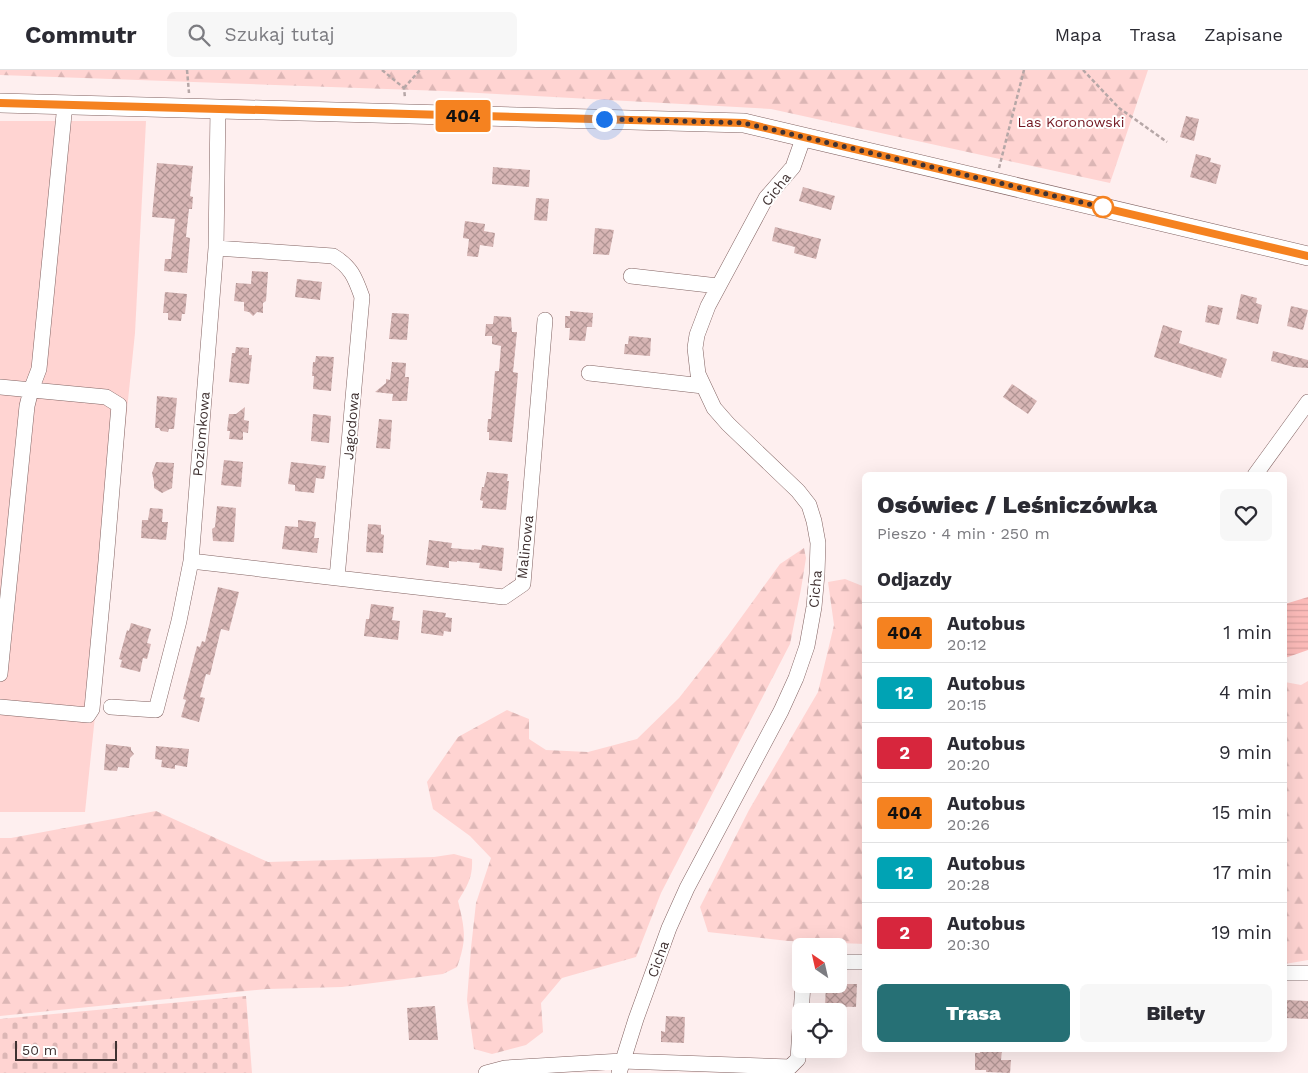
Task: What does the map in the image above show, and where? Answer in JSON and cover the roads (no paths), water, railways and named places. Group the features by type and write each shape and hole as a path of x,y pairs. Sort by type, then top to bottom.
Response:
{"main road":[{"path":"0,103 744,123 1308,256"}],"street":[{"path":"0,674 27,406 30,390 39,369 65,104"},
{"name":"Poziomkowa","path":"111,707 156,710 179,621 191,561 216,248 218,108"},
{"name":"Cicha","path":"621,1067 669,928 687,888 777,720 796,678 807,646 814,607 818,543 809,505 798,491 728,424 714,408 698,374 695,348 697,335 718,286 766,198 793,167 804,136"},
{"name":"Jagodowa","path":"216,248 332,256 346,264 356,279 362,297 337,578"},
{"path":"631,276 718,286"},
{"name":"Malinowa","path":"337,578 504,598 523,584 545,320"},
{"path":"589,374 703,386"},
{"path":"0,387 106,397 119,405 105,581 92,709 88,715 0,707"},
{"path":"1257,472 1308,402"},
{"path":"191,561 337,578"},
{"path":"848,962 862,962"},
{"path":"1287,972 1308,973"},
{"path":"486,1073 505,1068 790,1067 798,1059 802,993"}],"park label":[{"name":"Las Koronowski","path":"1071,122"}]}
